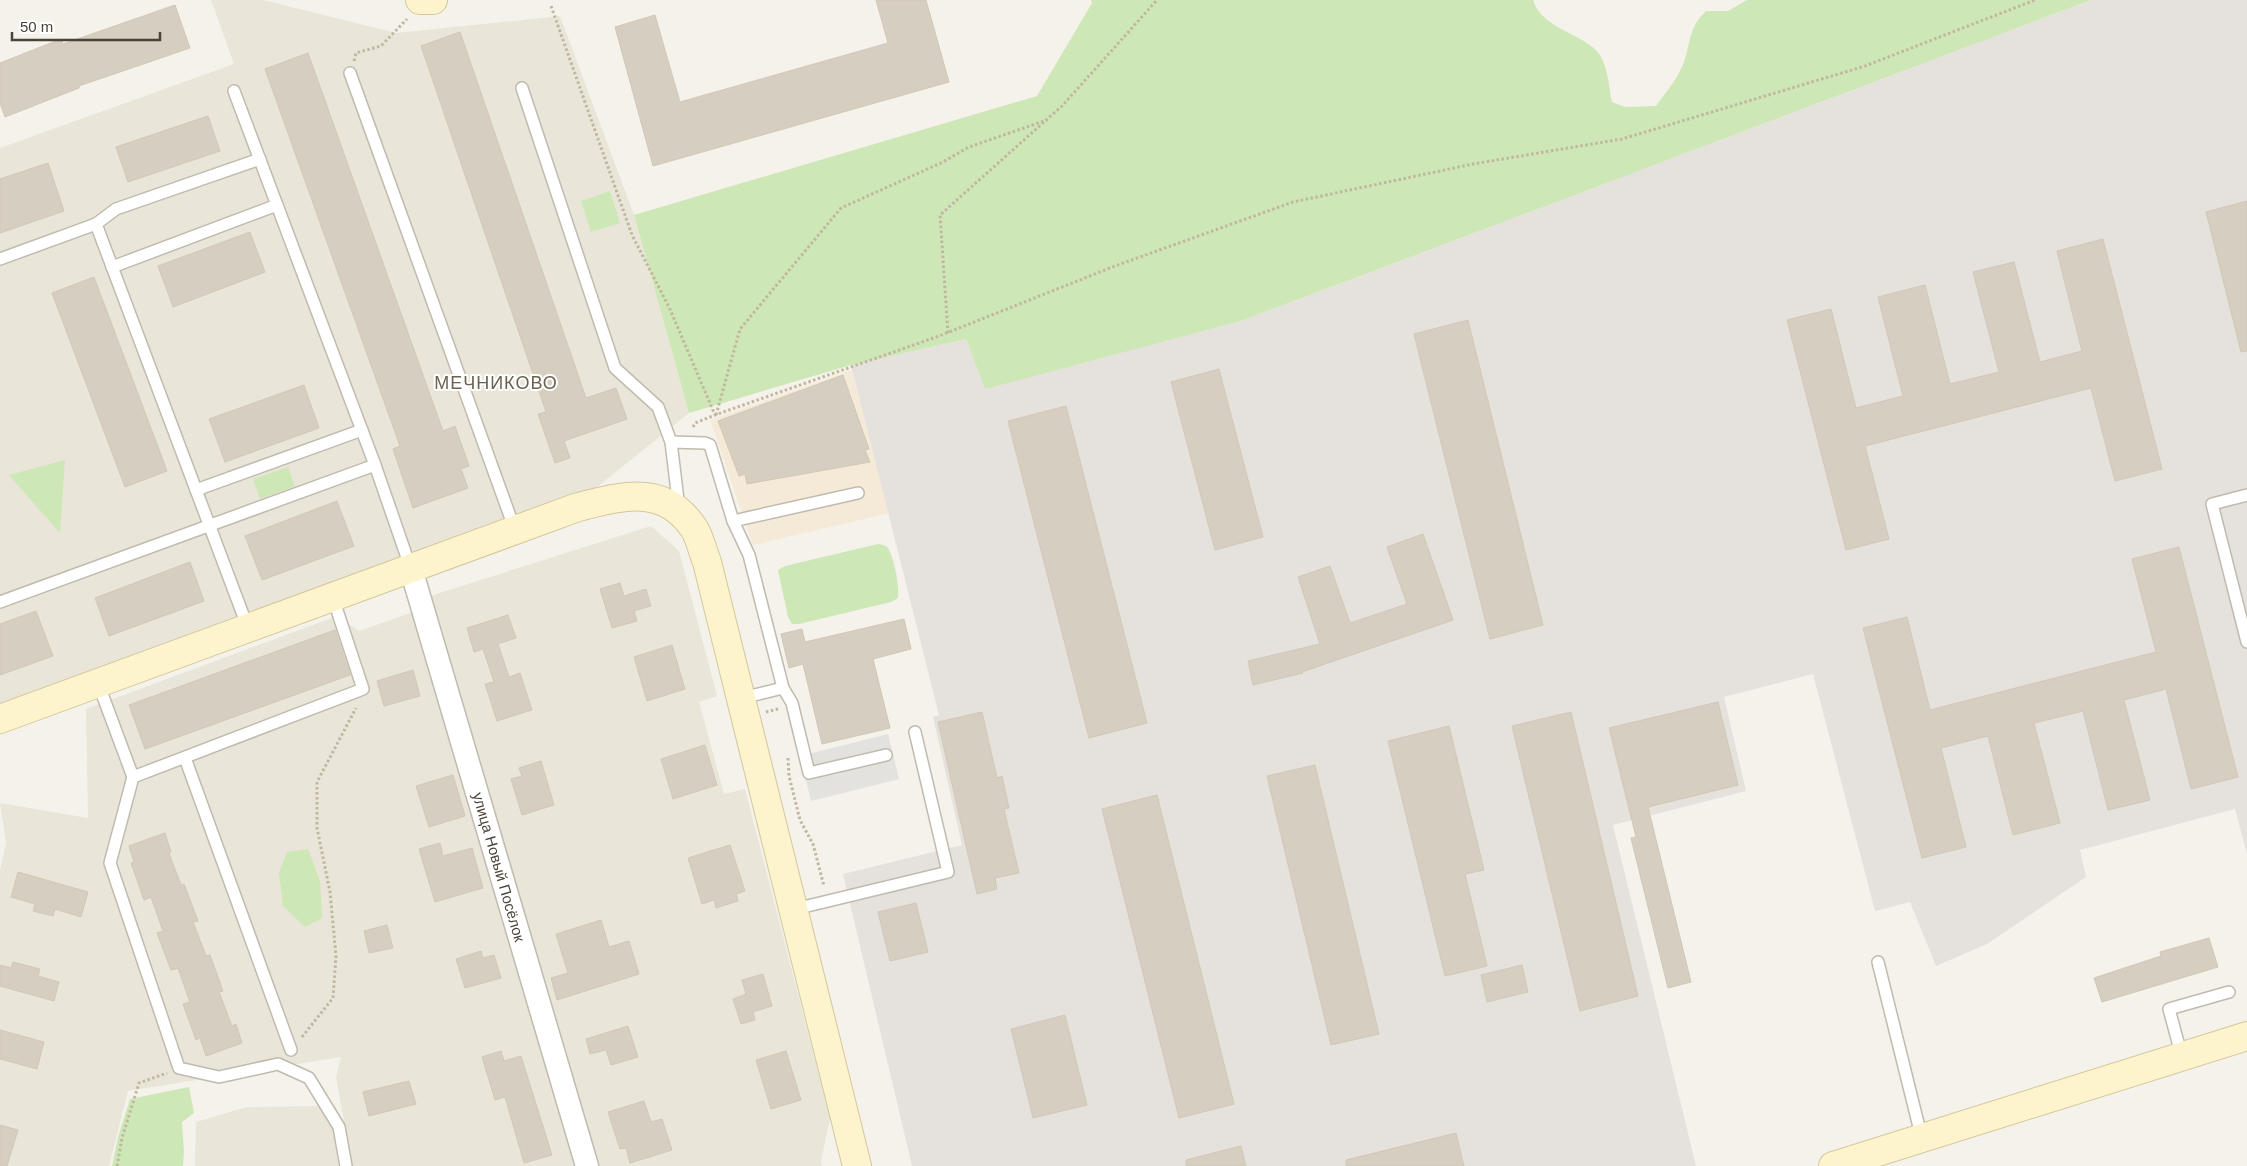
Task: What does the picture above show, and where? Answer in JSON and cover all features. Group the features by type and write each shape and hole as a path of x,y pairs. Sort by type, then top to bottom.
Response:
{"main road":[{"path":"421,0 432,0"},
{"path":"0,719 578,507 614,498 641,495 665,501 680,510 696,531 707,562 795,909 857,1166"},
{"path":"1833,1166 2247,1036"}],"street":[{"name":"улица Новый Посёлок","path":"411,568 587,1166"}],"lane":[{"path":"350,73 515,530"},
{"path":"522,88 615,368 658,407 670,442 680,510"},
{"path":"234,91 375,465 411,568"},
{"path":"0,259 96,224 116,209 260,159"},
{"path":"112,267 278,205"},
{"path":"96,224 248,628"},
{"path":"196,490 362,430"},
{"path":"670,442 705,442 712,448 733,521 749,555 778,689 792,703 809,773 886,755"},
{"path":"0,601 375,465"},
{"path":"733,521 858,493"},
{"path":"2247,495 2212,504 2247,642"},
{"path":"133,777 363,689 333,598"},
{"path":"98,684 133,777 110,863 179,1068 219,1077 278,1064 309,1078 339,1127 346,1166"},
{"path":"742,698 778,689"},
{"path":"795,909 948,872 915,732"},
{"path":"185,758 291,1050"},
{"path":"1878,962 1922,1138"},
{"path":"2182,1057 2169,1009 2230,992"}],"path":[{"path":"356,53 381,46 421,0"},
{"path":"948,332 940,215 1062,106 1157,0"},
{"path":"691,443 695,424 716,415 948,332 1115,266 1292,202 1473,164 1622,139 1865,66 2035,0"},
{"path":"551,6 632,235 669,307 716,415"},
{"path":"716,415 740,329 841,208 942,162 969,147 1047,120"},
{"path":"291,1050 334,998 336,956 330,892 317,828 317,782 355,710 363,689"},
{"path":"778,689 780,718"},
{"path":"787,753 800,820 813,844 828,901"},
{"path":"117,1166 122,1138 139,1083 179,1068"}],"shaded area":[{"path":"211,0 263,0 396,33 560,16 634,215 689,413 591,492 0,707 0,148 234,64"},
{"path":"2091,0 2247,0 2247,854 2235,809 2080,850 2086,877 1987,944 1936,966 1910,902 1875,911 1813,674 1724,697 1746,791 1613,825 1696,1166 912,1166 843,874 962,845 933,717 939,715 851,365 966,339 985,388 1241,321"},
{"path":"852,370 890,513 753,545 710,420"},
{"path":"651,526 679,551 717,696 699,702 724,794 745,789 830,1118 821,1162 822,1166 598,1166 430,596"},
{"path":"413,612 576,1166 352,1166 336,1077 341,1057 128,1091 109,1166 0,1166 0,871 6,843 0,803 88,818 86,709 337,616 359,631"},
{"path":"888,734 899,779 811,801 800,756"},
{"path":"324,1106 332,1123 339,1166 195,1166 196,1122 247,1107"}],"green space":[{"path":"1091,0 1533,0 1537,9 1544,17 1596,50 1606,68 1612,102 1625,107 1656,106 1684,63 1692,33 1699,18 1706,11 1728,11 1747,0 2091,0 1241,321 985,389 966,339 851,365 689,413 634,215 1037,96 1092,3"},
{"path":"610,191 620,223 591,232 581,201"},
{"path":"65,460 60,533 9,475"},
{"path":"288,467 295,486 260,499 253,479"},
{"path":"878,544 889,549 897,579 898,598 891,602 799,624 792,624 788,617 778,570 785,566"},
{"path":"308,849 320,881 322,918 305,927 283,906 279,873 287,852"},
{"path":"189,1087 194,1113 182,1122 183,1166 112,1166 118,1137 130,1099"}],"building":[{"path":"876,0 926,0 949,82 653,166 615,27 655,15 680,102 888,43"},
{"path":"175,5 190,48 79,86 79,88 5,117 0,103 0,63 61,39 63,44"},
{"path":"460,32 586,398 616,388 627,419 564,441 570,458 555,463 538,414 546,412 421,46"},
{"path":"308,53 443,431 455,426 469,466 461,469 468,488 413,508 393,449 400,446 265,69"},
{"path":"208,116 220,151 128,182 116,147"},
{"path":"48,163 64,211 0,233 0,179"},
{"path":"2247,201 2247,351 2241,352 2206,212"},
{"path":"250,232 265,272 173,307 158,266"},
{"path":"2103,239 2162,469 2115,481 2091,388 1865,446 1889,539 1846,550 1787,320 1831,309 1856,408 1903,396 1878,297 1925,285 1950,384 1999,372 1973,272 2014,262 2040,362 2082,351 2057,251"},
{"path":"94,277 167,471 125,487 52,293"},
{"path":"1468,320 1543,625 1490,639 1414,334"},
{"path":"1219,369 1263,537 1215,550 1171,382"},
{"path":"843,375 869,449 865,450 870,462 747,484 745,474 739,476 718,421"},
{"path":"304,385 319,428 225,462 209,419"},
{"path":"1066,406 1147,723 1089,738 1008,421"},
{"path":"337,501 354,546 262,580 245,536"},
{"path":"1423,534 1453,620 1303,673 1253,685 1248,661 1320,644 1298,577 1330,566 1350,623 1407,604 1387,547"},
{"path":"2179,547 2238,777 2191,789 2166,689 2124,700 2150,800 2108,810 2083,711 2034,723 2060,823 2013,835 1988,736 1941,748 1966,847 1922,858 1863,628 1907,617 1930,710 2156,652 2132,559"},
{"path":"190,562 204,601 109,636 95,598"},
{"path":"620,583 624,596 646,589 651,606 634,611 637,621 612,628 600,589"},
{"path":"36,611 53,656 0,675 0,624"},
{"path":"508,615 516,638 498,644 509,677 520,673 532,710 497,721 485,684 494,682 483,649 474,652 467,628"},
{"path":"904,619 911,649 873,659 890,728 822,744 803,664 789,668 781,634 802,629 805,642"},
{"path":"335,630 350,675 145,749 129,705"},
{"path":"672,645 685,689 647,701 634,657"},
{"path":"413,670 420,696 384,706 377,681"},
{"path":"1718,702 1738,785 1648,807 1691,982 1668,988 1631,838 1636,837 1609,728"},
{"path":"982,712 997,778 1002,776 1009,808 1004,809 1019,873 995,878 997,889 977,894 938,722"},
{"path":"1571,712 1638,996 1580,1011 1512,726"},
{"path":"1449,726 1484,870 1465,874 1487,966 1445,976 1388,741"},
{"path":"705,745 717,785 673,799 661,759"},
{"path":"541,761 554,805 522,815 511,779 522,776 519,768"},
{"path":"1315,765 1379,1034 1331,1045 1267,776"},
{"path":"453,775 465,816 429,827 416,786"},
{"path":"1157,795 1234,1104 1179,1118 1102,809"},
{"path":"165,833 171,852 169,853 181,885 184,884 198,921 193,922 206,956 210,955 223,991 219,992 232,1026 236,1024 242,1043 206,1056 200,1038 196,1040 183,1004 190,1002 178,968 171,970 157,933 163,931 151,897 144,900 131,863 134,862 129,846"},
{"path":"440,843 443,856 472,848 483,888 435,902 419,849"},
{"path":"730,845 745,891 736,894 738,901 716,908 714,900 702,904 688,858"},
{"path":"18,872 88,892 81,917 55,909 53,916 33,911 35,904 11,897"},
{"path":"916,903 928,952 890,961 878,912"},
{"path":"601,920 609,947 629,941 639,974 557,1000 551,978 568,973 556,934"},
{"path":"387,925 393,948 369,953 364,931"},
{"path":"2209,938 2218,967 2102,1002 2094,978 2161,956 2160,952"},
{"path":"481,951 483,958 494,955 501,978 465,988 456,959"},
{"path":"13,962 40,969 38,976 59,982 54,1001 0,986 0,965 11,968"},
{"path":"1522,965 1528,992 1487,1002 1481,975"},
{"path":"763,974 772,1006 753,1012 755,1020 741,1024 733,999 746,994 742,980"},
{"path":"1065,1015 1087,1105 1033,1118 1011,1029"},
{"path":"628,1026 638,1057 611,1065 606,1050 590,1054 586,1039"},
{"path":"0,1030 44,1042 37,1069 0,1059"},
{"path":"501,1051 504,1061 521,1056 552,1155 524,1163 505,1097 495,1100 482,1057"},
{"path":"786,1051 801,1100 771,1109 756,1060"},
{"path":"409,1081 416,1104 369,1116 363,1092"},
{"path":"644,1101 651,1122 662,1119 672,1150 630,1163 626,1148 620,1149 608,1112"},
{"path":"0,1125 18,1130 7,1166 0,1166"},
{"path":"1456,1133 1464,1166 1346,1166 1346,1160"},
{"path":"1241,1146 1246,1166 1186,1166 1186,1160"}],"district":[{"name":"МЕЧНИКОВО","path":"496,383"}]}
